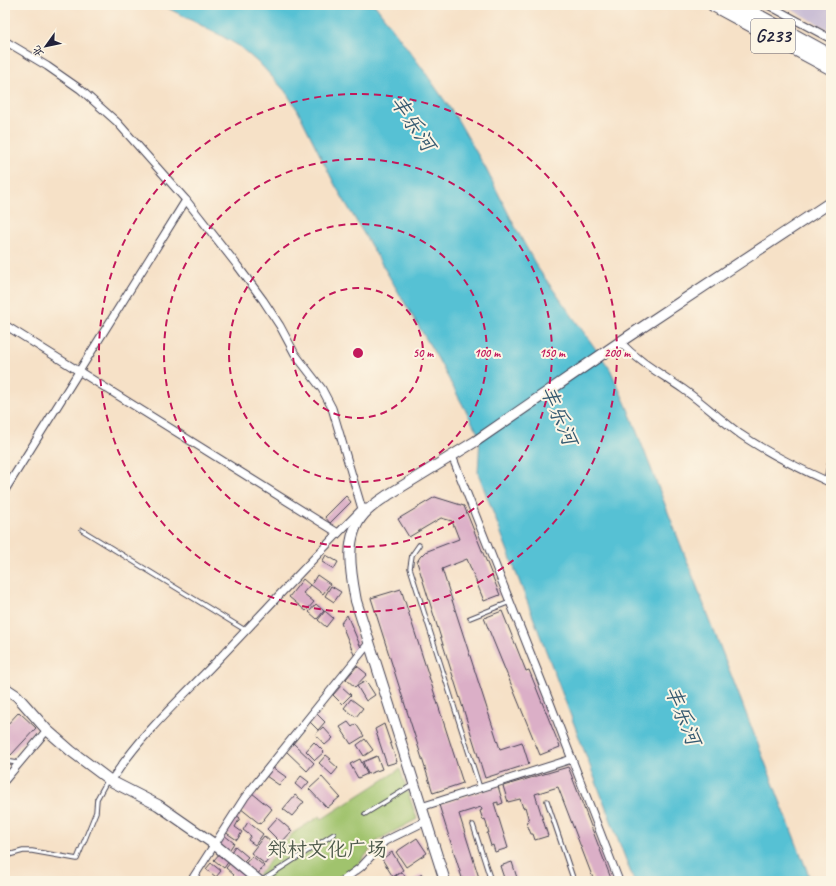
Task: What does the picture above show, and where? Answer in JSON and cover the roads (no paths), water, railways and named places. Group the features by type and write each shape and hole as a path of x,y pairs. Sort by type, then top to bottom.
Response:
{"highway":[{"name":"G233","path":"714,5 831,68"},
{"name":"G233","path":"738,5 831,56"}],"main road":[{"path":"445,881 360,616 353,586 351,548 353,532 356,525 374,504 476,441 620,342 831,202"},
{"path":"5,688 17,696 47,730 71,751 110,779 158,805 214,844 260,881"}],"street":[{"path":"768,5 831,39"},
{"path":"5,41 47,66 80,89 117,122 186,200 263,300 280,326 295,354 322,389 332,408 362,509"},
{"path":"5,490 186,200"},
{"path":"5,325 338,533"},
{"path":"620,342 648,367 684,390 742,435 778,458 828,482"},
{"path":"452,456 619,881"},
{"path":"110,779 153,726 338,533 362,509 374,504"},
{"path":"191,881 245,797 369,643"},
{"path":"5,780 47,730"},
{"path":"421,807 572,759"},
{"path":"342,881 361,867 385,841 426,821"}],"lane":[{"path":"828,482 831,458"},
{"path":"82,530 245,630"},
{"path":"419,545 412,555 410,568 480,788"},
{"path":"470,618 510,602"},
{"path":"5,761 18,763"},
{"path":"5,856 23,851 32,851 77,859 96,812 97,799 110,779"},
{"path":"365,814 414,784"},
{"path":"547,801 574,881"},
{"path":"473,825 491,881"},
{"path":"260,881 334,834"}],"water":[{"name":"丰乐河","path":"162,5 375,5 422,68 456,117 486,169 537,267 610,369 628,409 811,881 634,881 478,473 480,437 438,359 335,185 297,109 285,91 263,67 239,46"}],"park label":[{"name":"郑村文化广场","path":"327,849"}]}
